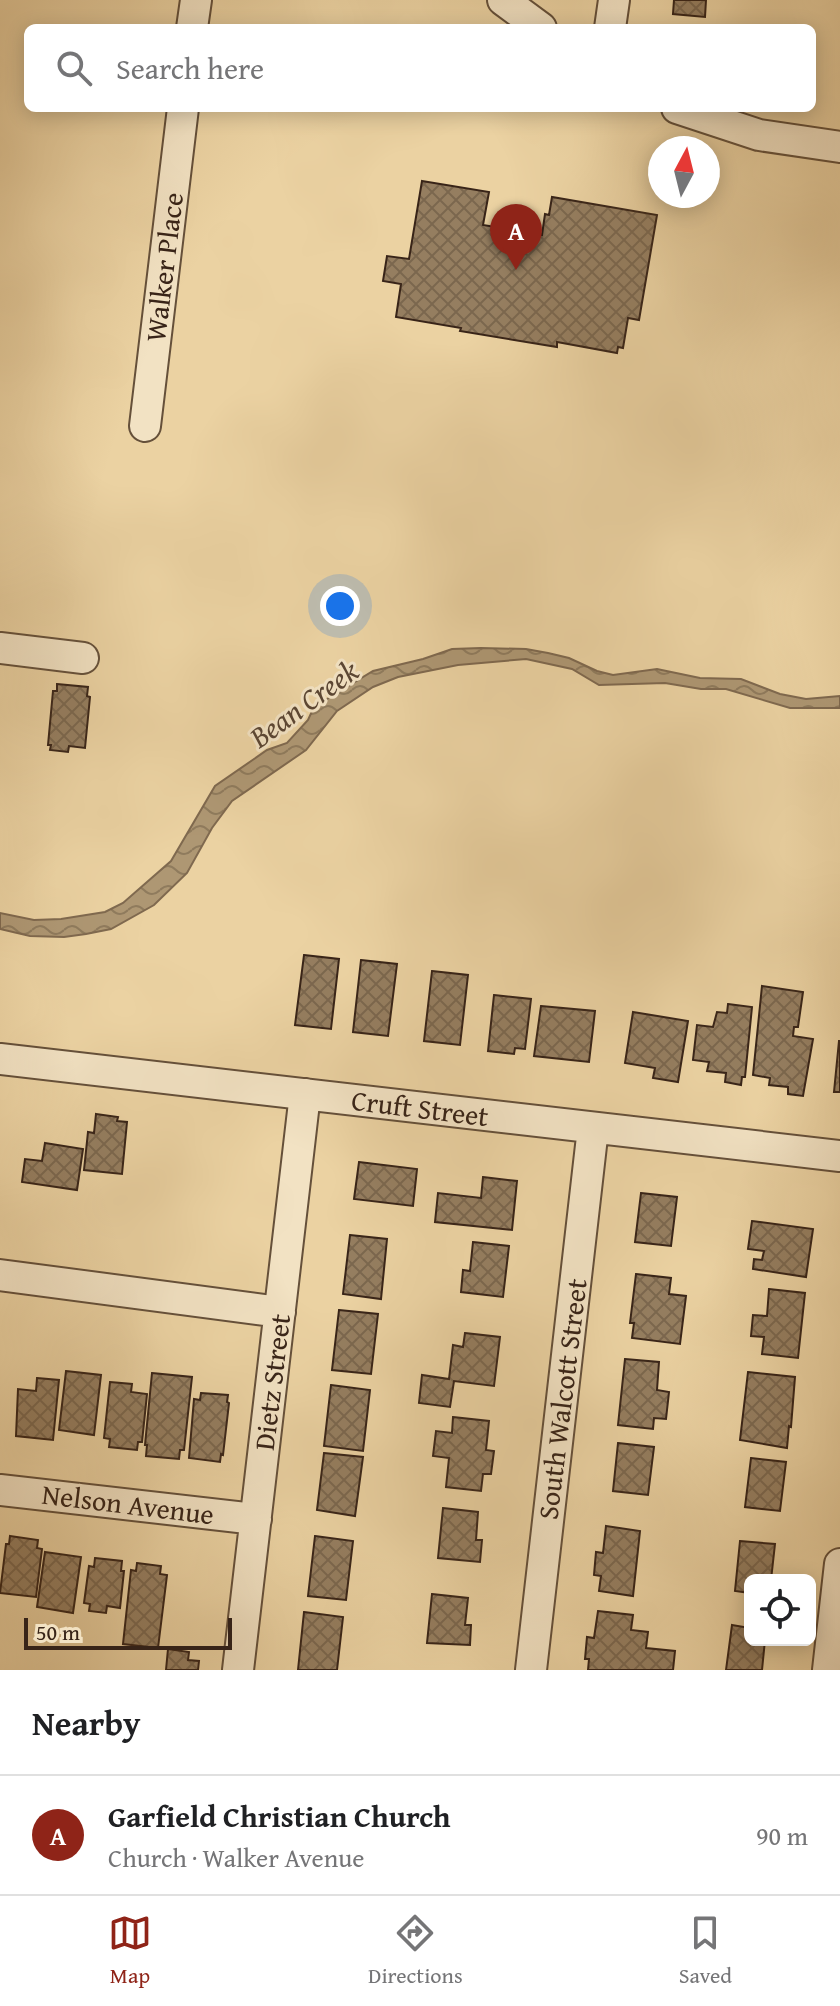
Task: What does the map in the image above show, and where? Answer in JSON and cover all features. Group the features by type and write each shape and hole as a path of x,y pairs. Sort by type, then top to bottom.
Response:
{"street":[{"path":"193,24 196,0"},
{"path":"503,0 536,24"},
{"path":"611,24 614,0"},
{"name":"Walker Place","path":"145,426 183,112"},
{"path":"689,112 759,135 840,147"},
{"path":"0,648 83,658"},
{"name":"Cruft Street","path":"0,1059 840,1156"},
{"name":"Dietz Street","path":"238,1670 305,1094"},
{"name":"South Walcott Street","path":"531,1670 593,1128"},
{"path":"0,1275 280,1312"},
{"name":"Nelson Avenue","path":"0,1490 256,1519"},
{"path":"828,1670 840,1564"}],"water":[{"name":"Bean Creek","path":"452,649 548,653 613,675 657,669 700,678 741,679 780,694 806,699 840,696 840,708 790,708 726,689 701,689 665,683 599,685 572,669 526,659 458,665 398,677 373,687 337,711 306,750 232,801 212,828 187,873 154,905 111,929 86,934 30,936 0,929 0,913 34,920 61,919 105,912 123,903 171,861 215,786 267,750 287,743 308,720 314,707 373,671"}],"building":[{"path":"674,0 706,0 705,17 673,14"},
{"path":"422,181 489,192 483,225 542,235 545,214 549,215 552,197 657,215 639,320 628,318 623,348 618,347 617,353 557,342 557,347 396,317 401,284 383,281 387,256 409,259"},
{"path":"57,684 88,687 87,696 90,697 85,748 69,746 68,752 50,750 53,691 57,691"},
{"path":"304,955 339,959 331,1029 295,1025"},
{"path":"361,960 397,964 388,1036 353,1032"},
{"path":"432,971 468,975 460,1045 424,1041"},
{"path":"762,986 803,992 798,1027 794,1027 793,1036 813,1039 803,1096 788,1094 788,1087 769,1085 770,1078 753,1075"},
{"path":"494,995 531,999 525,1049 515,1048 514,1054 488,1051"},
{"path":"728,1004 752,1007 745,1077 742,1077 741,1085 725,1082 726,1073 707,1071 709,1062 693,1060 697,1025 713,1027 717,1012 727,1013"},
{"path":"541,1006 595,1011 589,1062 534,1056"},
{"path":"633,1012 688,1021 678,1082 653,1078 655,1068 625,1063"},
{"path":"839,1041 840,1092 834,1092"},
{"path":"96,1114 118,1117 117,1121 127,1122 122,1174 84,1170 88,1132 94,1133"},
{"path":"45,1143 83,1149 77,1190 22,1182 25,1159 42,1161"},
{"path":"359,1162 417,1169 413,1206 354,1199"},
{"path":"483,1177 517,1181 512,1230 435,1222 438,1193 481,1198"},
{"path":"641,1193 677,1197 671,1246 635,1242"},
{"path":"752,1221 813,1229 806,1277 753,1269 754,1259 762,1260 764,1251 748,1249"},
{"path":"350,1235 387,1239 381,1299 343,1294"},
{"path":"473,1242 509,1246 503,1297 461,1292 463,1270 470,1271"},
{"path":"636,1274 671,1278 669,1294 686,1296 680,1344 632,1338 634,1323 630,1323"},
{"path":"769,1289 805,1293 798,1358 762,1354 764,1337 751,1336 753,1315 767,1316"},
{"path":"339,1310 378,1314 371,1374 332,1370"},
{"path":"465,1333 500,1337 494,1386 454,1381 450,1407 419,1403 422,1375 449,1379 453,1345 463,1347"},
{"path":"625,1359 659,1362 657,1390 669,1392 666,1419 654,1418 653,1429 618,1425"},
{"path":"66,1371 101,1375 94,1435 59,1430"},
{"path":"748,1372 795,1377 787,1448 740,1440"},
{"path":"152,1373 192,1377 184,1450 180,1450 179,1459 146,1456"},
{"path":"37,1378 59,1380 53,1440 16,1436 18,1389 36,1391"},
{"path":"110,1382 132,1384 131,1392 147,1394 142,1442 138,1442 137,1450 109,1447 110,1439 104,1438"},
{"path":"331,1385 370,1390 363,1451 324,1446"},
{"path":"201,1393 228,1395 220,1462 189,1458 194,1399 200,1400"},
{"path":"453,1417 489,1421 486,1450 494,1451 491,1474 483,1474 481,1491 446,1487 449,1458 433,1456 436,1431 452,1433"},
{"path":"618,1443 654,1447 648,1495 613,1491"},
{"path":"324,1453 363,1457 355,1516 317,1510"},
{"path":"751,1458 786,1462 780,1511 745,1507"},
{"path":"443,1508 478,1512 476,1540 482,1540 480,1562 438,1558"},
{"path":"606,1526 640,1531 633,1596 599,1591 601,1576 594,1575 596,1552 603,1553"},
{"path":"10,1536 38,1540 37,1548 42,1549 36,1597 0,1593 6,1544 9,1544"},
{"path":"315,1536 353,1541 346,1600 308,1596"},
{"path":"740,1541 775,1544 772,1574 744,1574 744,1592 735,1591"},
{"path":"45,1552 81,1557 73,1613 37,1607"},
{"path":"95,1558 122,1561 121,1571 124,1571 120,1608 107,1606 106,1613 89,1611 90,1604 84,1603 89,1566 94,1567"},
{"path":"137,1563 161,1566 160,1574 167,1575 158,1648 123,1644 131,1570 136,1571"},
{"path":"432,1594 468,1598 465,1625 471,1625 470,1645 427,1643"},
{"path":"598,1611 633,1615 631,1630 648,1632 646,1648 675,1651 673,1670 588,1670 589,1659 585,1659 587,1637 594,1638"},
{"path":"304,1612 343,1617 337,1670 298,1670"},
{"path":"732,1625 744,1627 744,1646 764,1646 762,1670 726,1670"},
{"path":"168,1649 189,1652 188,1660 199,1661 198,1670 166,1670"}],"place":[{"name":"Garfield Christian Church","path":"516,270"}]}
